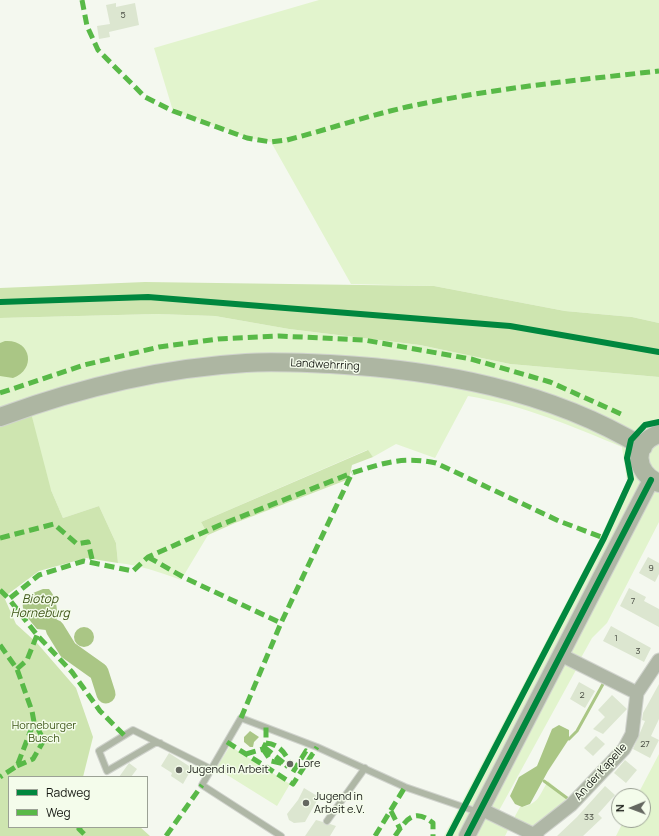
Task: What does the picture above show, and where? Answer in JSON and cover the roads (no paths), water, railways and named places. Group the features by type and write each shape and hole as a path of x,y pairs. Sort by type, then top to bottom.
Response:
{"main road":[{"name":"Landwehrring","path":"0,417 51,398 120,380 159,373 248,362 299,363 373,367 447,377 488,386 530,397 577,414 643,446"},
{"path":"655,482 646,475 640,461 643,446 647,440 659,434"}],"street":[{"path":"467,836 561,655 655,482"},
{"path":"561,655 637,693"},
{"name":"An der Kapelle","path":"536,835 571,805 624,749 632,734 637,693 659,660"},
{"path":"480,811 536,835"}],"lane":[{"path":"281,836 202,785 241,718 317,747 405,787 480,811"},
{"path":"160,743 155,743 107,771 99,751 133,730 160,743 211,769"},
{"path":"327,821 365,768"}],"water":[{"path":"5,341 14,342 21,345 28,355 26,368 21,374 13,378 0,376 0,343"},
{"name":"Biotop Horneburg","path":"43,589 49,589 55,598 57,620 55,631 37,629 24,610 23,605 27,597"},
{"path":"80,627 88,627 94,633 94,641 88,647 80,647 74,641 74,633"},
{"path":"559,725 569,730 569,739 548,771 530,804 522,807 515,804 510,796 519,777 537,766 552,729"},
{"path":"250,731 259,737 254,742 253,747 250,747 244,742 244,737"}],"waterway":[{"path":"55,629 68,650 99,672 106,694"},
{"path":"569,739 577,731 603,684"},
{"path":"544,781 567,798"}],"place":[{"name":"Lore","path":"290,764"},
{"name":"Jugend in Arbeit","path":"179,770"},
{"name":"Jugend in Arbeit e.V.","path":"306,803"}],"park label":[{"name":"Horneburger Busch","path":"44,732"}]}
